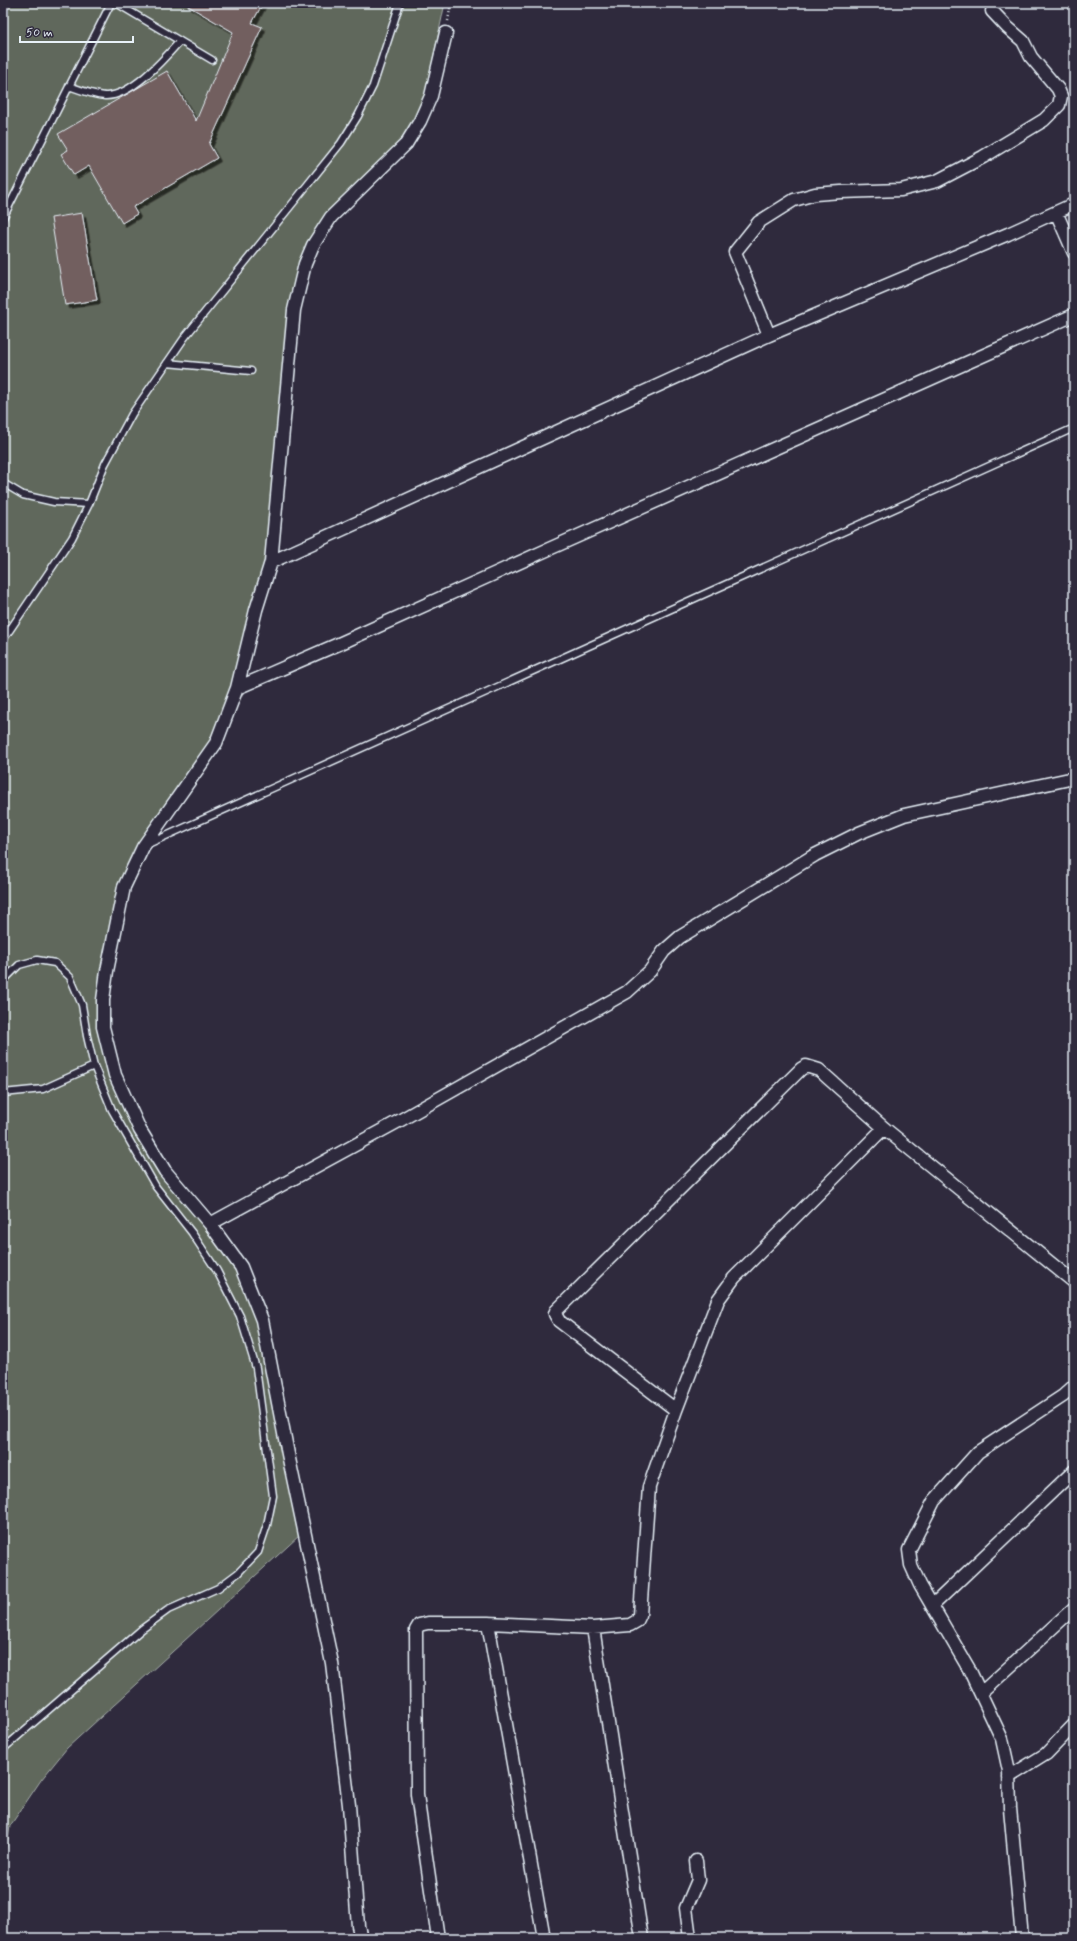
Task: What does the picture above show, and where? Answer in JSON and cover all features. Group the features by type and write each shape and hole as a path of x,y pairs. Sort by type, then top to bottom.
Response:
{"street":[{"path":"769,335 735,252 759,222 794,200 815,194 901,190 937,180 1014,139 1044,120 1059,105 1061,96 1058,89 1031,57 1023,41 992,11"},
{"path":"361,1938 358,1926 349,1805 332,1663 288,1454 262,1320 241,1267 210,1224 165,1171 140,1130 115,1076 103,1027 107,971 124,887 143,847 216,744 237,688 256,610 272,562 294,310 305,264 313,245 331,217 406,144 420,121 431,96 446,33"},
{"path":"272,562 769,335 1074,204"},
{"path":"1056,212 1074,253"},
{"path":"237,688 341,643 1074,315"},
{"path":"210,1224 399,1121 627,992 650,971 664,950 680,937 815,854 904,815 1074,778"},
{"path":"676,1410 559,1322 555,1314 558,1308 806,1066 812,1066 819,1070 884,1128 1074,1282"},
{"path":"438,1938 417,1795 416,1630 419,1624 428,1622 488,1622 593,1628 630,1625 637,1621 640,1615 649,1487 676,1410 718,1300 734,1278 884,1128"},
{"path":"1022,1938 1009,1777 1002,1739 981,1693 932,1606 911,1565 909,1550 934,1501 978,1452 1063,1396 1074,1386"},
{"path":"932,1606 1074,1471"},
{"path":"981,1693 1074,1608"},
{"path":"488,1622 544,1938"},
{"path":"593,1628 642,1938"},
{"path":"1009,1777 1046,1754 1074,1726"},
{"path":"690,1938 686,1908 698,1880 696,1862"}],"lane":[{"path":"3,218 111,3"},
{"path":"116,3 212,60"},
{"path":"3,640 72,538 89,504 118,438 132,414 185,337 331,155 358,116 373,86 400,3"},
{"path":"69,86 96,95 114,95 145,76 162,62 180,41"},
{"path":"167,363 251,371"},
{"path":"143,847 1074,428"},
{"path":"3,483 23,495 54,502 89,504"},
{"path":"3,984 4,980 19,965 37,960 55,964 70,977 82,1005 94,1066 112,1110 156,1187 192,1233 217,1271 240,1316 256,1368 274,1496 268,1525 258,1552 238,1573 218,1588 168,1610 142,1629 3,1749"},
{"path":"3,1093 43,1089 94,1066"}],"path":[{"path":"446,33 451,3"}],"green space":[{"path":"3,3 445,3 426,92 415,120 402,140 327,214 308,242 267,561 251,608 231,687 212,740 138,844 101,971 110,1077 206,1226 236,1269 257,1321 300,1535 67,1748 41,1780 10,1826 3,1875"}],"building":[{"path":"183,3 263,3 252,23 262,27 209,144 217,158 133,207 137,214 122,223 89,166 74,175 61,154 68,150 58,134 167,71 196,121 233,32"},
{"path":"82,213 97,300 65,305 51,218"}]}
